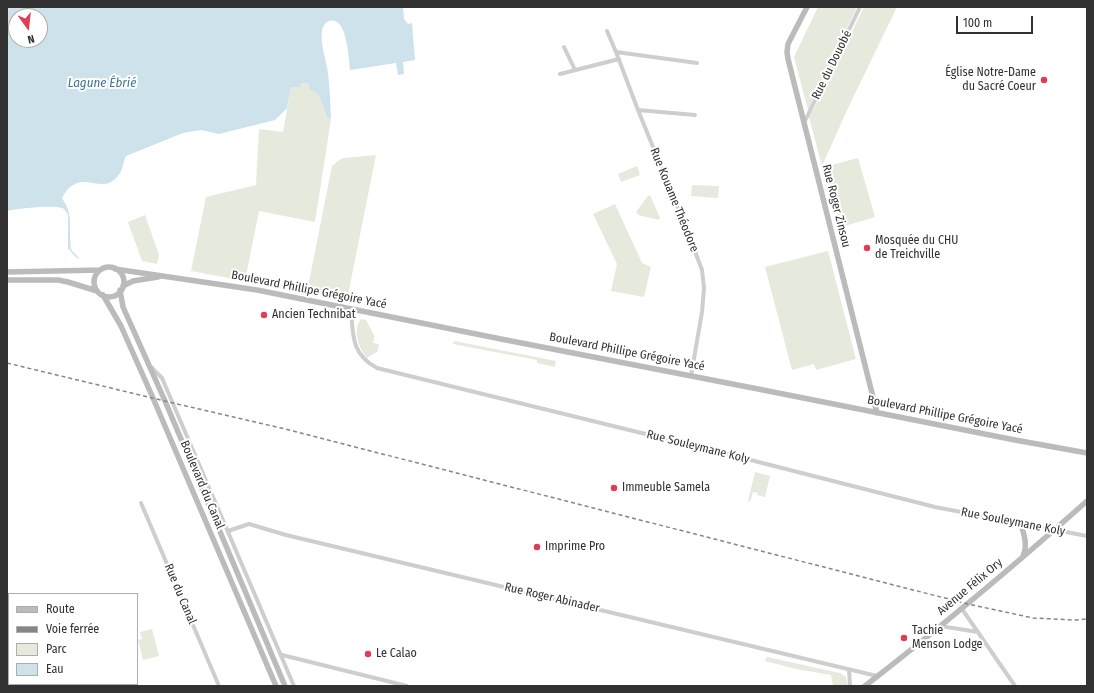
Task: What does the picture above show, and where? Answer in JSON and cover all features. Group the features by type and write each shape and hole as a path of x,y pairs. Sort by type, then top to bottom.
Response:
{"main road":[{"name":"Rue Roger Zinsou","path":"807,7 788,44 787,52 877,413"},
{"path":"7,272 100,270 108,267 115,269 121,274 123,282 122,288 117,294 108,296 97,291 58,280 7,280"},
{"name":"Boulevard Phillipe Grégoire Yacé","path":"115,269 257,290 877,413 1087,453"},
{"path":"97,291 94,277 100,270"},
{"name":"Boulevard Phillipe Grégoire Yacé","path":"122,288 139,280 162,276"},
{"name":"Boulevard du Canal","path":"122,288 123,307 165,401 285,686"},
{"name":"Boulevard du Canal","path":"103,295 121,326 153,398 276,686"},
{"name":"Avenue Félix Ory","path":"865,686 962,609 1087,501"},
{"path":"1021,524 1026,545 1022,558"}],"street":[{"name":"Rue du Douobé","path":"804,123 860,7"},
{"name":"Rue Kouame Théodore","path":"607,30 702,270 704,288 702,312 691,376"},
{"path":"564,47 575,70"},
{"path":"616,52 697,63"},
{"path":"560,74 619,59"},
{"path":"638,110 695,115"},
{"name":"Rue Souleymane Koly","path":"351,309 356,348 366,362 376,368 936,507 1087,536"},
{"name":"Boulevard du Canal","path":"149,366 162,378 294,686"},
{"name":"Rue du Canal","path":"141,503 219,686"},
{"name":"Rue Roger Abinader","path":"228,531 249,524 286,535 877,676"},
{"path":"962,609 1015,686"},
{"path":"940,626 978,632"},
{"path":"282,655 407,686"},
{"path":"849,669 850,686"}],"green space":[{"path":"818,7 857,7 808,110 794,57"},
{"path":"864,7 897,7 822,166 809,117"},
{"path":"302,83 309,84 309,89 318,94 327,118 331,119 315,222 259,211 245,281 191,271 206,197 256,185 259,129 283,132 291,87"},
{"path":"376,155 347,300 307,292 332,166 344,158"},
{"path":"858,158 875,217 841,227 824,167"},
{"path":"637,166 640,175 621,182 618,174"},
{"path":"692,185 719,186 718,198 691,196"},
{"path":"650,195 660,218 659,220 638,215 636,212"},
{"path":"615,204 642,263 651,267 644,297 611,291 617,264 593,214"},
{"path":"145,215 159,255 157,264 142,261 128,222"},
{"path":"828,251 856,359 816,370 814,364 792,370 765,267"},
{"path":"361,319 366,320 375,337 373,343 379,344 378,351 367,358 361,350 357,334 358,323"},
{"path":"454,341 556,361 555,367 537,363 537,360 453,344"},
{"path":"755,472 770,476 765,497 757,495 758,493 753,492 750,502 748,501"},
{"path":"152,629 159,656 143,660 138,640 142,639 140,632"},
{"path":"767,657 840,673 846,677 848,686 833,686 831,675 796,669 765,661"}],"water":[{"name":"Lagune Ébrié","path":"7,7 403,7 404,19 408,24 412,23 415,60 403,62 404,74 398,75 396,63 350,70 348,48 343,30 339,23 334,20 325,24 322,30 322,41 329,79 331,119 327,118 318,94 309,89 309,84 302,83 299,87 291,87 287,108 275,120 219,134 201,130 183,133 126,156 120,174 111,182 104,184 83,182 76,183 69,188 62,198 68,209 70,217 71,246 68,251 68,214 64,209 53,207 27,208 7,211"}],"waterway":[{"path":"70,248 78,258"}],"railway":[{"path":"7,363 281,428 968,604 1033,618 1074,620 1087,619"}],"place":[{"name":"Église Notre-Dame du Sacré Coeur","path":"1044,80"},
{"name":"Mosquée du CHU de Treichville","path":"867,248"},
{"name":"Ancien Technibat","path":"264,315"},
{"name":"Immeuble Samela","path":"614,488"},
{"name":"Imprime Pro","path":"537,547"},
{"name":"Tachie Menson Lodge","path":"904,638"},
{"name":"Le Calao","path":"368,654"}]}
